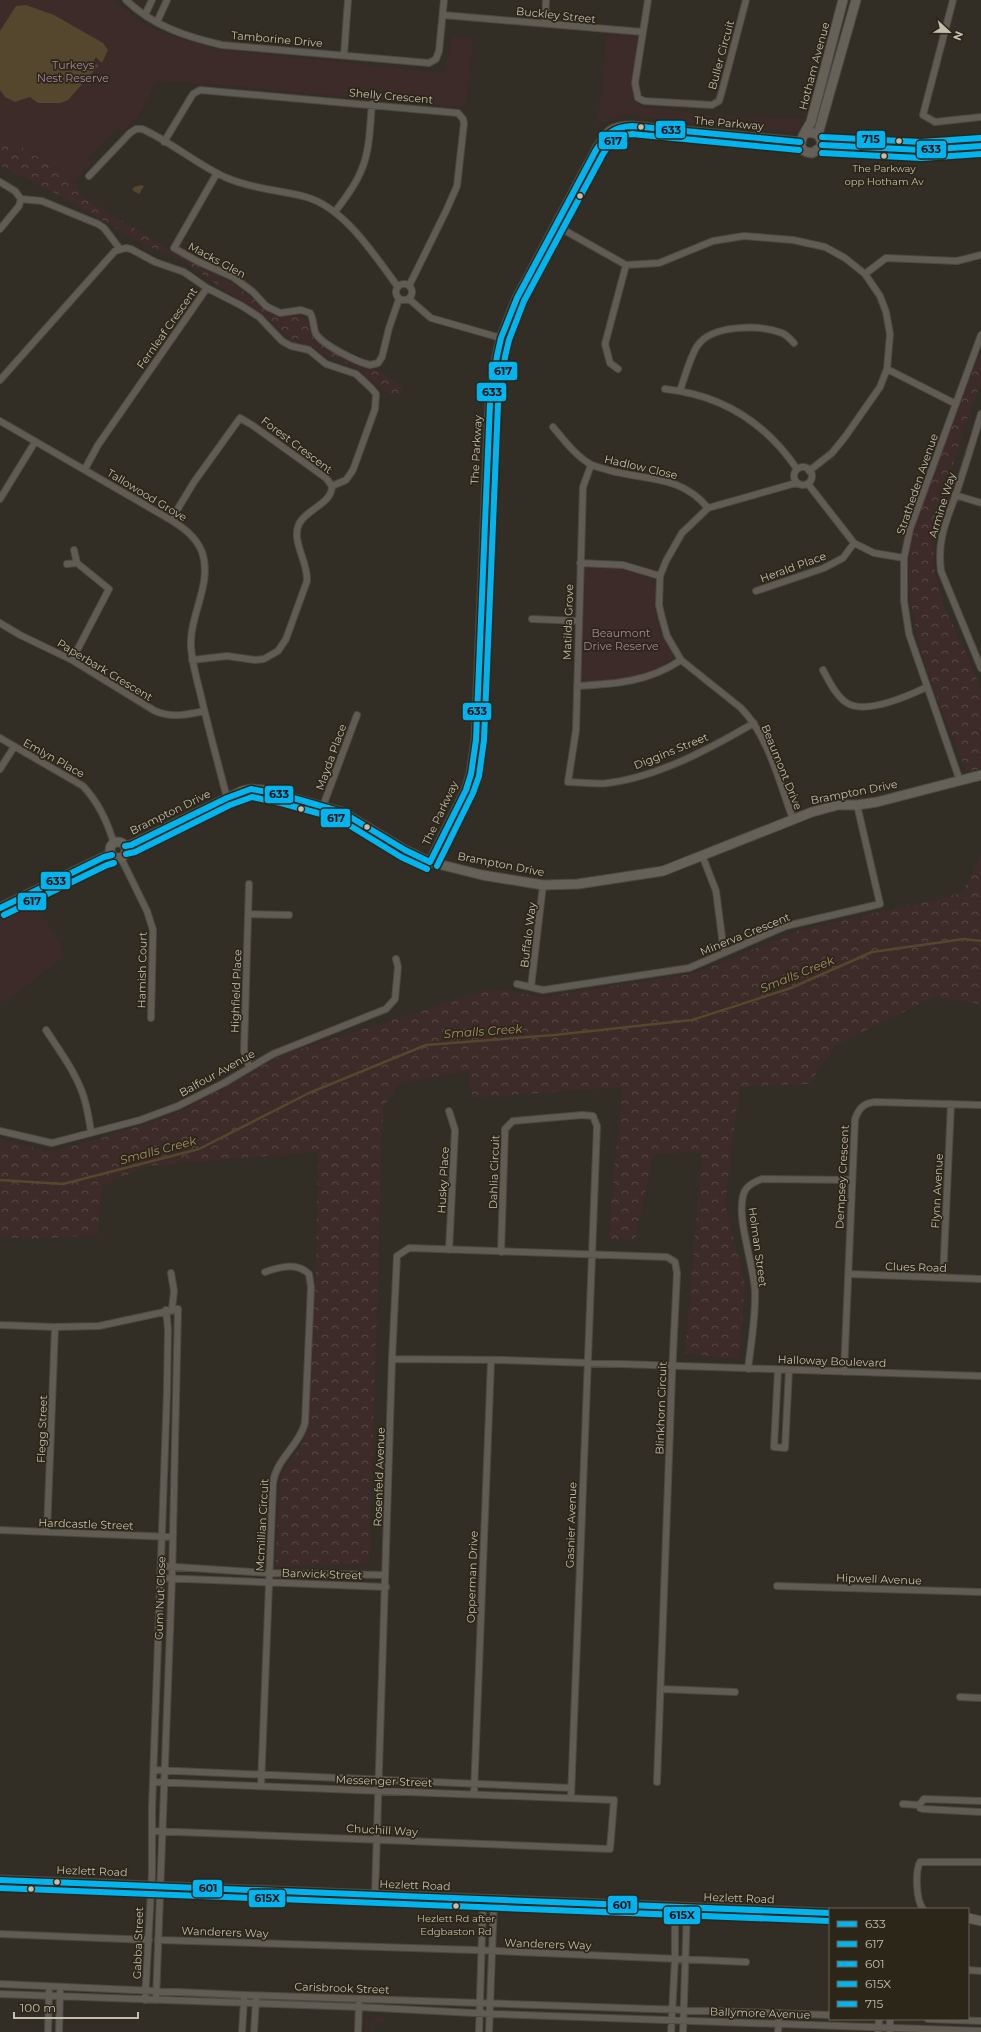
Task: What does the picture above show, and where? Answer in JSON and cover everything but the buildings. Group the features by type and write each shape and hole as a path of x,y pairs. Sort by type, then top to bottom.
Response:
{"street":[{"name":"Tamborine Drive","path":"126,0 145,15 182,34 222,45 429,63 436,59 439,52 442,15"},
{"path":"145,15 152,0"},
{"path":"157,22 167,0"},
{"path":"344,55 348,0"},
{"path":"442,15 444,0"},
{"path":"544,23 546,0"},
{"name":"Buller Circuit","path":"648,0 635,83 638,98 644,101 712,105 719,101 746,0"},
{"name":"Hotham Avenue","path":"801,139 811,122 844,0"},
{"name":"Hotham Avenue","path":"818,134 856,0"},
{"path":"953,0 923,115 935,122 981,117"},
{"name":"Buckley Street","path":"442,15 643,32"},
{"name":"Shelly Crescent","path":"164,142 191,97 200,90 455,112 463,119 461,155 457,186 409,286"},
{"path":"335,212 353,188 363,167 368,149 372,104"},
{"name":"The Parkway","path":"430,862 466,790 471,774 476,740 490,403 501,338 517,298 596,150 605,135 612,129 632,126 801,139"},
{"path":"89,176 133,130 142,129 217,173 240,182 307,198 335,212 366,245 398,287"},
{"path":"812,132 818,134 822,145 818,150 812,153 805,151 801,139 812,132"},
{"path":"822,145 916,151 943,151 981,146"},
{"name":"Macks Glen","path":"217,173 174,248 202,264 233,277 253,292 266,306 280,313 301,310 310,313 314,323 315,333 324,342 370,365 378,363 382,357 389,328 399,299"},
{"path":"0,182 15,191 21,199 42,201 98,224 104,228 120,249 110,254 0,380"},
{"path":"0,229 19,206 21,199"},
{"path":"555,225 626,265 659,263 713,241 744,236 794,240 825,247 845,258 866,274 880,296 886,312 890,334 887,369 880,387 845,437 832,453 809,471"},
{"name":"Fernleaf Crescent","path":"85,470 98,444 207,288 178,268 155,262 131,249 120,249"},
{"path":"866,274 886,258 957,261 981,255"},
{"path":"618,369 610,363 605,344 626,265"},
{"path":"405,284 409,286 413,292 409,299 404,301 399,299 396,294 398,287 405,284"},
{"path":"207,288 255,315 282,341 291,346 314,352 326,364 356,374 372,388 376,394 375,409 353,470 346,480 332,486"},
{"path":"409,299 431,318 501,338"},
{"path":"680,391 696,346 702,340 724,330 743,327 764,329 784,333 794,343"},
{"name":"Stratheden Avenue","path":"960,781 909,634 904,601 904,558 910,529 981,334"},
{"path":"887,369 956,404"},
{"path":"665,389 680,391 734,409 758,424 785,452 797,469"},
{"name":"Armine Way","path":"981,414 941,539 939,555 941,571 978,650 981,668"},
{"name":"Forest Crescent","path":"171,520 194,482 240,418 326,478 332,486 330,496 302,519 296,530 296,537 308,572 307,581 286,639 278,651 264,659 255,660 227,656 192,660"},
{"name":"Tallowood Grove","path":"0,422 171,520 190,534 201,551 204,562 202,587 191,634 192,660 228,798"},
{"name":"Hadlow Close","path":"553,427 568,446 591,464 616,472 651,477 672,483 695,494 708,508"},
{"path":"0,499 35,442"},
{"name":"Matilda Grove","path":"568,782 576,730 583,487 591,464"},
{"path":"797,469 803,468 809,471 811,478 808,484"},
{"path":"797,469 794,475 796,482 802,485 808,484"},
{"name":"Beaumont Drive","path":"793,819 762,736 754,723 741,708 681,660 667,636 659,605 660,576 666,561 682,533 692,522 708,508 796,482"},
{"path":"808,484 854,543 874,553 904,558"},
{"path":"955,496 981,503"},
{"name":"Herald Place","path":"756,591 824,568 843,558 854,543"},
{"path":"72,660 109,589 77,563 74,550"},
{"path":"67,564 77,563"},
{"path":"580,563 623,565 660,576"},
{"path":"532,619 578,620"},
{"name":"Paperbark Crescent","path":"0,623 20,635 72,660 164,715 180,716 204,710"},
{"path":"577,686 619,684 639,680 673,666 681,660"},
{"path":"823,670 838,695 846,703 858,707 876,705 908,696 927,687"},
{"name":"Mayda Place","path":"323,806 357,715"},
{"name":"Diggins Street","path":"568,782 607,783 648,774 720,743 754,723"},
{"name":"Emlyn Place","path":"0,738 83,786 100,808 114,844"},
{"path":"0,769 14,747"},
{"name":"Brampton Drive","path":"124,846 131,845 247,790 263,790 323,806 350,816 405,850 430,862 482,875 543,885 578,884 663,872 702,855 812,812 838,806 857,805 981,775"},
{"name":"Minerva Crescent","path":"517,984 543,990 689,968 786,926 880,904 857,805"},
{"path":"0,908 104,857 112,855 115,858 121,858 125,854 124,846 121,843 114,844 111,848 112,855"},
{"path":"702,855 716,891 724,953"},
{"name":"Hamish Court","path":"121,858 147,911 153,930 151,1018"},
{"name":"Highfield Place","path":"249,884 244,1051 249,1067"},
{"name":"Buffalo Way","path":"531,987 543,885"},
{"path":"248,914 289,915"},
{"name":"Balfour Avenue","path":"0,1131 52,1143 140,1120 178,1106 224,1083 273,1054 386,1009 395,999 398,967 396,958"},
{"path":"46,1030 71,1068 79,1086 86,1104 91,1133"},
{"name":"Dempsey Crescent","path":"844,1372 849,1274 849,1224 855,1119 863,1105 875,1102 981,1105"},
{"name":"Flynn Avenue","path":"943,1278 951,1104"},
{"name":"Husky Place","path":"449,1111 455,1130 449,1250"},
{"name":"Dahlia Circuit","path":"501,1252 505,1129 513,1121 582,1115 593,1116 597,1126 591,1253"},
{"name":"Holman Street","path":"748,1369 755,1291 751,1260 743,1225 741,1205 743,1194 750,1184 762,1179 852,1180"},
{"name":"Rosenfeld Avenue","path":"375,1895 386,1587 385,1575 392,1359 397,1256 409,1248 449,1250"},
{"name":"Blinkhorn Circuit","path":"449,1250 591,1253 667,1257 675,1262 677,1273 672,1367 657,1782"},
{"name":"Gasnier Avenue","path":"571,1797 570,1788 588,1364 591,1253"},
{"name":"Mcmillian Circuit","path":"261,1786 268,1582 274,1475 284,1457 298,1440 304,1423 311,1287 309,1274 300,1268 278,1268 265,1272"},
{"name":"Gum Nut Close","path":"156,1887 152,1831 153,1782 168,1336 174,1291 171,1273"},
{"name":"Clues Road","path":"849,1274 981,1279"},
{"path":"0,1325 55,1327 110,1324 172,1309"},
{"name":"Gum Nut Close","path":"156,1887 162,1831 172,1578 172,1309"},
{"name":"Flegg Street","path":"47,1532 55,1327"},
{"path":"392,1359 588,1364"},
{"name":"Opperman Drive","path":"474,1794 491,1361"},
{"name":"Halloway Boulevard","path":"588,1364 981,1376"},
{"path":"778,1370 774,1447 785,1448 789,1370"},
{"name":"Hardcastle Street","path":"0,1530 172,1537"},
{"name":"Barwick Street","path":"161,1566 269,1573 385,1575"},
{"name":"Barwick Street","path":"160,1578 386,1587"},
{"name":"Hipwell Avenue","path":"777,1586 981,1592"},
{"path":"661,1689 735,1692"},
{"path":"960,1697 981,1698"},
{"name":"Messenger Street","path":"154,1770 570,1788"},
{"name":"Messenger Street","path":"153,1782 571,1797 614,1800 610,1849"},
{"path":"919,1805 924,1799 981,1801"},
{"path":"903,1804 919,1805 920,1808 923,1809 981,1812"},
{"name":"Chuchill Way","path":"152,1831 610,1849"},
{"path":"923,1908 919,1900 918,1867 922,1860 981,1862"},
{"name":"Hezlett Road","path":"0,1880 829,1913"},
{"name":"Gabba Street","path":"145,2000 149,1940 156,1887"},
{"name":"Gabba Street","path":"156,1887 158,1940 156,2000"},
{"path":"479,2032 483,1900"},
{"path":"490,2032 494,1900"},
{"path":"671,2032 676,1907"},
{"path":"683,2032 687,1908"},
{"path":"974,1917 981,1921"},
{"path":"0,1934 149,1940"},
{"name":"Wanderers Way","path":"158,1940 746,1962"},
{"path":"969,1970 981,1971"},
{"name":"Carisbrook Street","path":"0,1984 244,1995 683,2010"},
{"path":"48,2032 49,1986"},
{"path":"59,2032 61,1986"},
{"name":"Carisbrook Street","path":"0,1994 359,2007 490,2014 683,2020"},
{"path":"242,2032 244,1995"},
{"path":"254,2032 256,1995"},
{"path":"358,2032 359,1998"},
{"name":"Ballymore Avenue","path":"683,2010 829,2015"},
{"path":"778,2032 779,2013"},
{"name":"Ballymore Avenue","path":"683,2020 878,2030 981,2031"},
{"path":"878,2030 879,2020"},
{"path":"954,2020 981,2021"}],"green space":[{"name":"Turkeys Nest Reserve","path":"0,0 113,0 143,23 158,31 215,49 442,73 447,63 451,37 474,37 465,108 210,84 158,81 137,118 122,132 118,128 88,158 92,163 79,178 74,180 0,133"},
{"path":"607,34 641,38 635,64 633,82 635,98 639,106 707,115 806,118 798,132 683,123 628,114 597,124"},
{"path":"0,133 74,180 83,197 182,257 230,282 273,313 282,316 307,319 311,335 316,341 363,365 382,372 401,387 403,391 391,394 380,388 357,368 291,341 270,321 183,261 143,244 59,195 0,166"},
{"path":"981,351 981,383 965,425 932,535 935,572 944,606 972,666 981,691 981,768 967,773 923,656 912,608 909,583 909,566 918,516"},
{"name":"Beaumont Drive Reserve","path":"586,565 624,568 652,577 655,586 660,631 670,648 673,661 654,672 633,678 590,683 584,681 582,676 583,568"},
{"path":"981,856 981,1004 934,997 836,1045 809,1084 739,1087 725,1205 745,1283 739,1360 685,1353 702,1152 653,1154 635,1240 608,1239 622,1087 473,1098 468,1071 398,1084 383,1109 369,1564 275,1567 280,1476 304,1442 316,1266 318,1152 148,1166 102,1186 98,1235 34,1239 0,1237 0,1139 49,1152 98,1139 175,1114 282,1055 492,988 542,997 696,973 800,930 962,893"},
{"path":"35,900 65,953 62,959 14,996 0,1003 0,921"},
{"path":"59,1524 91,1526 91,1528 65,1527 65,1530 56,1527"},
{"path":"374,2016 384,2017 384,2023 373,2024 373,2032 371,2032 371,2020"},
{"path":"366,2017 369,2018 368,2032 364,2032"}],"shaded area":[{"path":"26,5 54,15 103,43 108,50 102,63 96,57 92,64 99,65 68,100 61,103 38,103 30,97 15,102 5,97 0,90 0,31 16,6"},
{"path":"141,185 144,186 139,194 132,190 134,187"}],"waterway":[{"name":"Smalls Creek","path":"0,1180 63,1184 199,1149 309,1093 426,1045 554,1035 692,1020 791,988 872,952 964,939 981,941"}],"transit line":[{"name":"633","path":"430,862 466,790 471,774 476,740 490,403 501,338 517,298 596,150 611,132 620,128 632,126 800,142"},
{"name":"617","path":"437,866 473,793 479,776 484,740 498,404 509,340 524,301 603,154 611,142 618,137 632,134 799,150"},
{"name":"715","path":"822,137 921,142 980,138"},
{"name":"633","path":"822,145 921,150 981,146"},
{"name":"617","path":"822,153 921,158 981,154"},
{"name":"633","path":"125,846 131,845 227,798 251,789 283,795 342,812 405,850 430,862"},
{"name":"617","path":"126,854 135,852 230,805 252,797 281,803 339,819 401,857 427,869"},
{"name":"633","path":"0,908 104,857 112,855"},
{"name":"617","path":"4,915 114,863"},
{"name":"601","path":"0,1880 829,1913"},
{"name":"615X","path":"0,1888 829,1921"}],"place":[{"name":"The Parkway opp Hotham Av","path":"884,156"},
{"name":"Hezlett Rd after Edgbaston Rd","path":"456,1906"}]}
